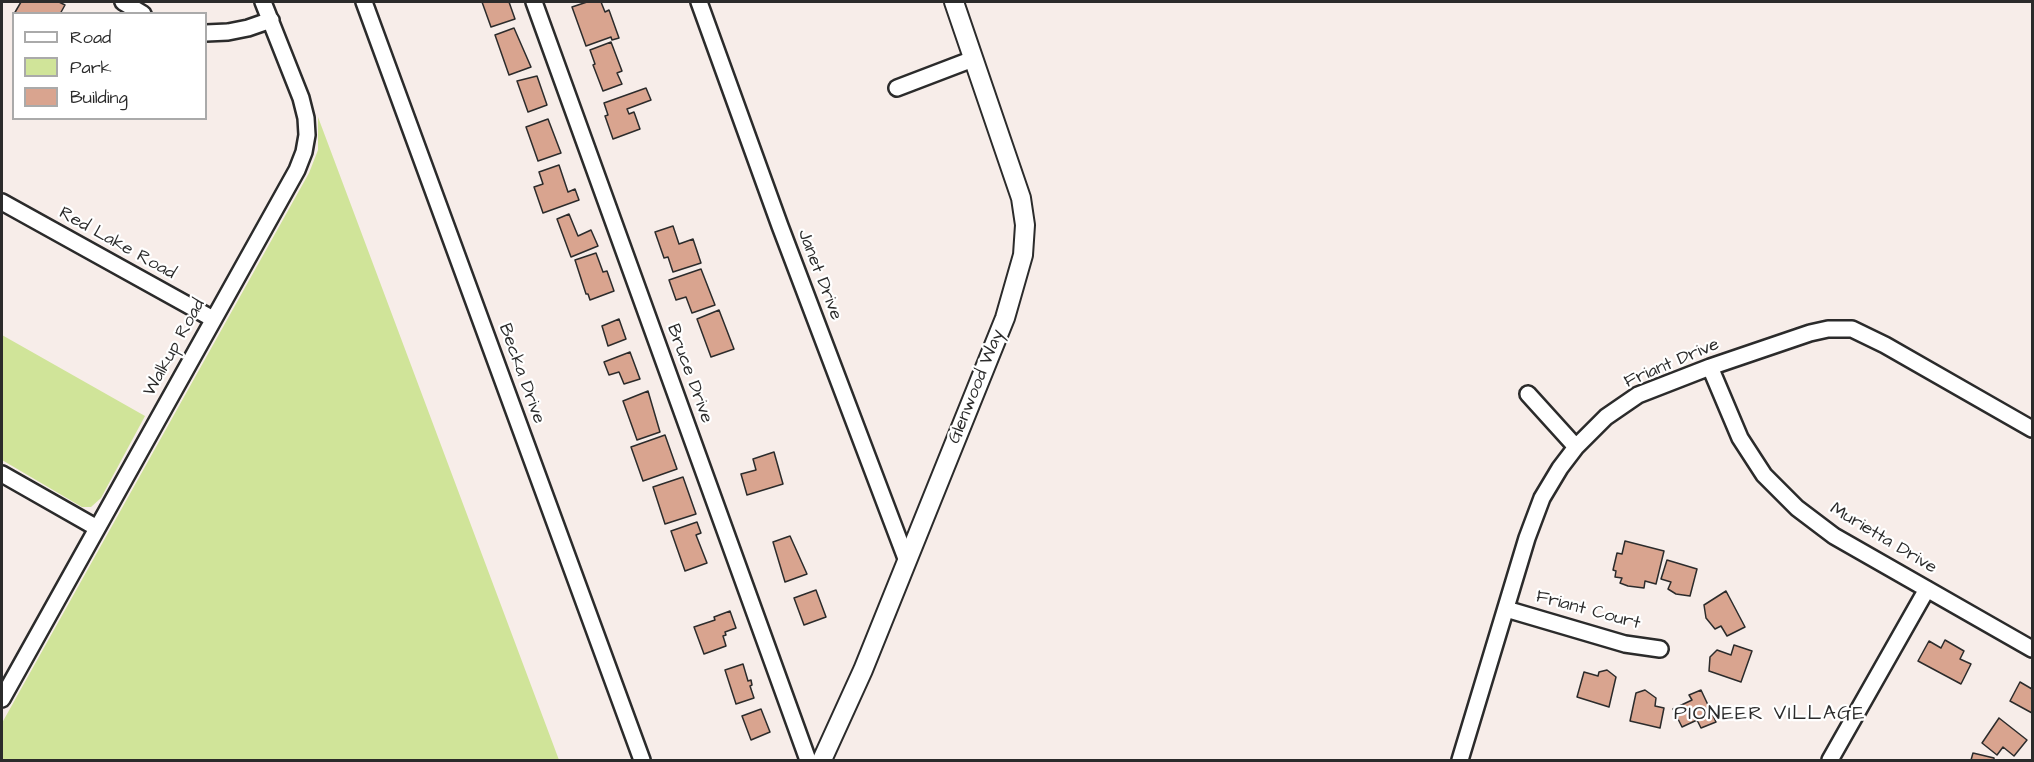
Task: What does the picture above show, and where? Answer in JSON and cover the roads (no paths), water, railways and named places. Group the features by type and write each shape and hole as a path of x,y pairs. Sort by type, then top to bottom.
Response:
{"street":[{"path":"123,2 140,12"},
{"name":"Walkup Road","path":"2,699 297,170 304,152 307,135 301,98 263,2"},
{"name":"Becka Drive","path":"364,2 642,760"},
{"name":"Bruce Drive","path":"534,2 808,760"},
{"name":"Janet Drive","path":"699,2 780,226 907,561"},
{"name":"Glenwood Way","path":"822,760 864,670 1005,318 1023,255 1025,225 1021,198 954,2"},
{"path":"207,33 238,30 271,20"},
{"path":"897,88 973,59"},
{"name":"Red Lake Road","path":"2,202 213,319"},
{"name":"Friant Drive","path":"1460,760 1527,538 1542,498 1576,447 1606,417 1638,395 1710,367 1810,333 1828,329 1852,329 1885,345 2032,429"},
{"name":"Murietta Drive","path":"1710,367 1740,438 1764,475 1797,508 1834,536 2032,649"},
{"path":"1528,394 1576,447"},
{"path":"2,474 97,528"},
{"path":"1830,760 1927,589"},
{"name":"Friant Court","path":"1506,609 1625,644 1660,649"}],"district":[{"name":"PIONEER VILLAGE","path":"1770,715"}]}
